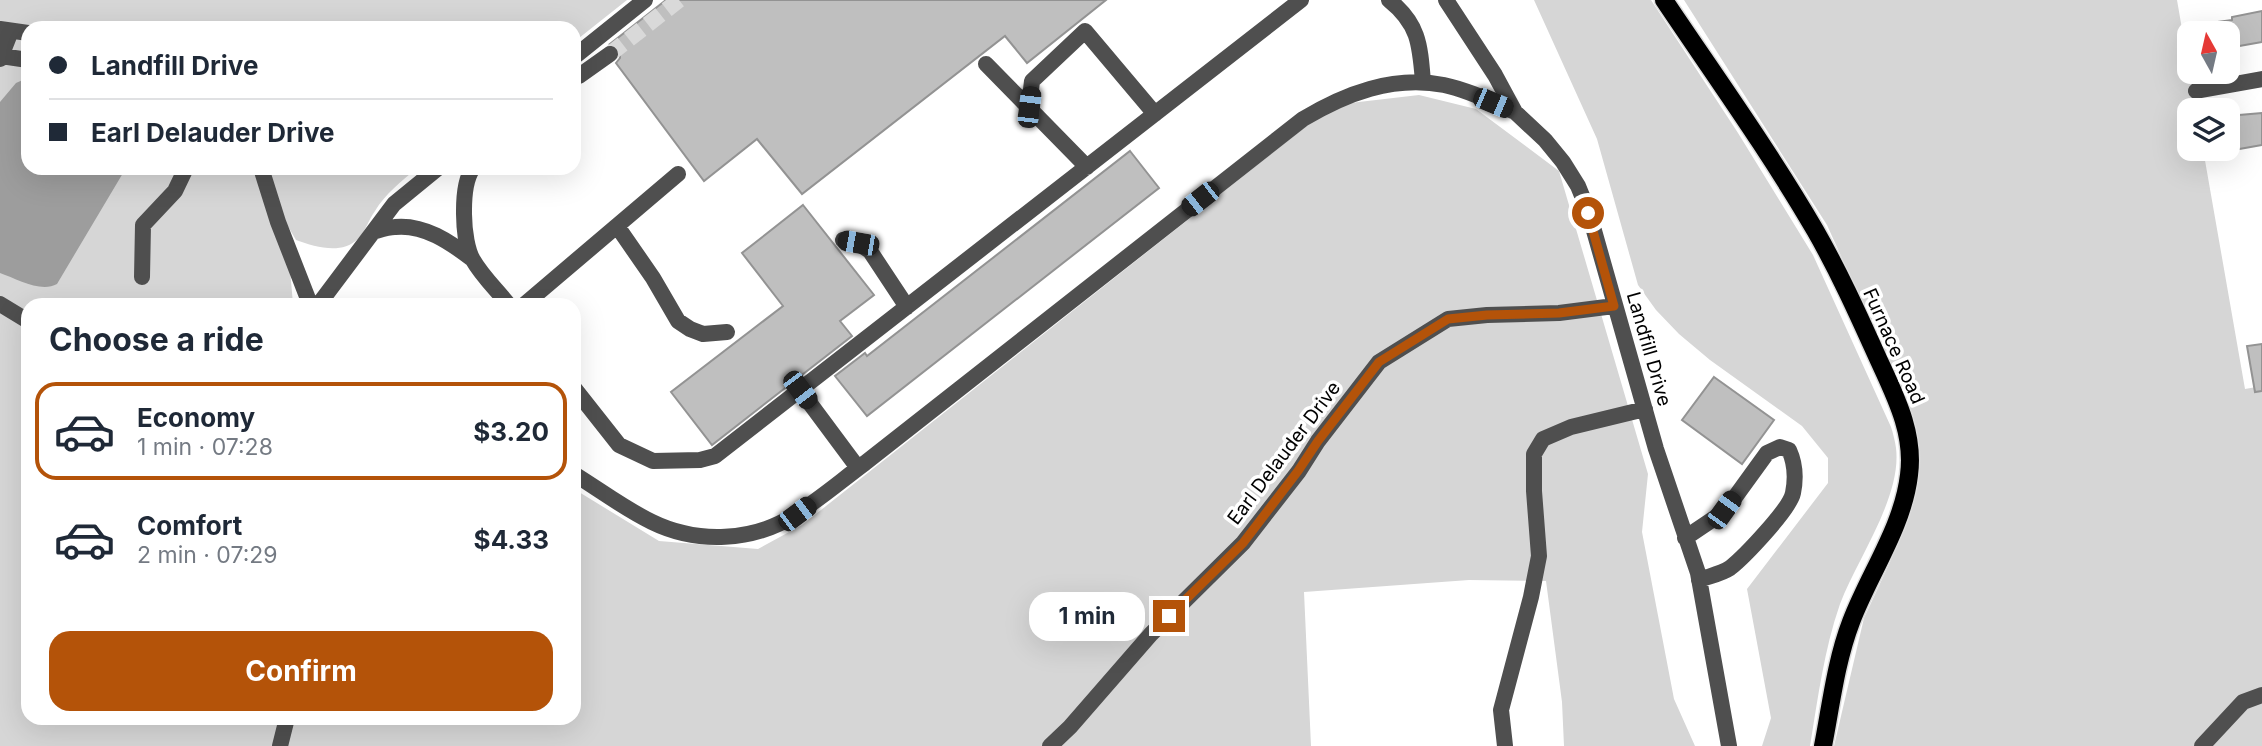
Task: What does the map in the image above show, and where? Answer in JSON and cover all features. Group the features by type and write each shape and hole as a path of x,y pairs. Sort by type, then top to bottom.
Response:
{"main road":[{"name":"Furnace Road","path":"1664,0 1815,231 1899,404 1908,435 1910,455 1907,491 1849,626 1823,746"}],"street":[{"path":"581,51 645,0"},
{"path":"581,397 619,445 653,461 699,460 715,456 1301,0"},
{"path":"1389,0 1404,12 1413,26 1421,51 1423,82"},
{"name":"Landfill Drive","path":"1446,0 1516,112 1563,162 1578,187 1588,213 1678,520 1699,580 1729,746"},
{"path":"13,31 1,57 21,59"},
{"path":"1029,107 1032,81 1085,31 1155,114"},
{"path":"581,75 610,54"},
{"path":"986,64 1087,167"},
{"path":"2196,91 2262,79"},
{"path":"581,479 633,512 659,525 688,534 726,537 765,529 784,521 858,468 1303,119 1346,96 1376,87 1423,82 1446,85 1516,112"},
{"path":"532,298 678,174"},
{"path":"142,277 143,225 175,191 183,175"},
{"path":"263,175 308,298"},
{"path":"324,298 394,204 429,175"},
{"path":"469,175 464,204 472,259"},
{"path":"373,232 395,226 416,229 446,239 472,259 503,298"},
{"path":"617,226 653,278 678,321 703,334 727,332"},
{"path":"843,240 858,243 870,251 907,307"},
{"path":"0,304 21,317"},
{"name":"Earl Delauder Drive","path":"1050,746 1070,727 1151,634 1243,543 1379,362 1448,319 1559,313 1614,306"},
{"path":"800,390 858,468"},
{"path":"1505,746 1501,710 1539,556 1534,454 1543,439 1572,427 1645,410"},
{"path":"1685,538 1724,510 1767,453 1780,447 1789,450 1795,476 1793,496 1760,538 1728,569 1699,580"},
{"path":"2202,746 2243,702 2262,695"},
{"path":"280,746 285,725"}],"shaded area":[{"path":"0,0 627,0 581,36 581,21 21,21 21,175 409,175 384,199 358,239 344,247 320,247 296,240 286,223 292,298 21,298 21,725 581,725 581,493 659,541 758,549 802,525 1333,105 1419,95 1476,109 1559,171 1648,474 1642,532 1674,699 1695,746 1564,746 1562,702 1546,581 1469,580 1304,592 1311,746 0,746"},
{"path":"1534,0 1651,0 1738,133 1813,255 1891,427 1896,448 1892,487 1877,528 1834,621 1810,746 1762,746 1771,718 1747,589 1828,483 1828,458 1802,426 1710,360 1679,334 1656,310 1638,285 1597,139"},
{"path":"1684,0 2177,0 2181,21 2177,21 2177,84 2192,84 2194,98 2177,98 2177,161 2205,161 2245,389 2262,386 2262,746 1834,746 1864,618 1890,562 1914,498 1916,435 1909,407 1827,225"},
{"path":"21,81 21,175 122,175 57,284 51,286 29,284 0,273 0,102"}],"building":[{"path":"666,0 1106,0 1027,63 1005,36 802,194 757,139 704,181 616,63 620,52 618,47 610,44"},
{"path":"2262,11 2262,42 2240,46 2240,21 2225,21 2232,20 2232,17"},
{"path":"2262,113 2262,145 2240,149 2240,115"},
{"path":"1130,151 1159,188 867,416 835,376 865,353 867,356"},
{"path":"803,205 874,295 840,321 852,336 712,445 671,392 783,306 742,253"},
{"path":"2262,344 2262,391 2255,392 2247,346"},
{"path":"1714,377 1774,420 1742,464 1682,420"}],"tunnel":[{"path":"610,54 679,0"}],"route":[{"path":"1169,616 1243,543 1379,362 1448,319 1559,313 1614,306 1588,213"}]}
